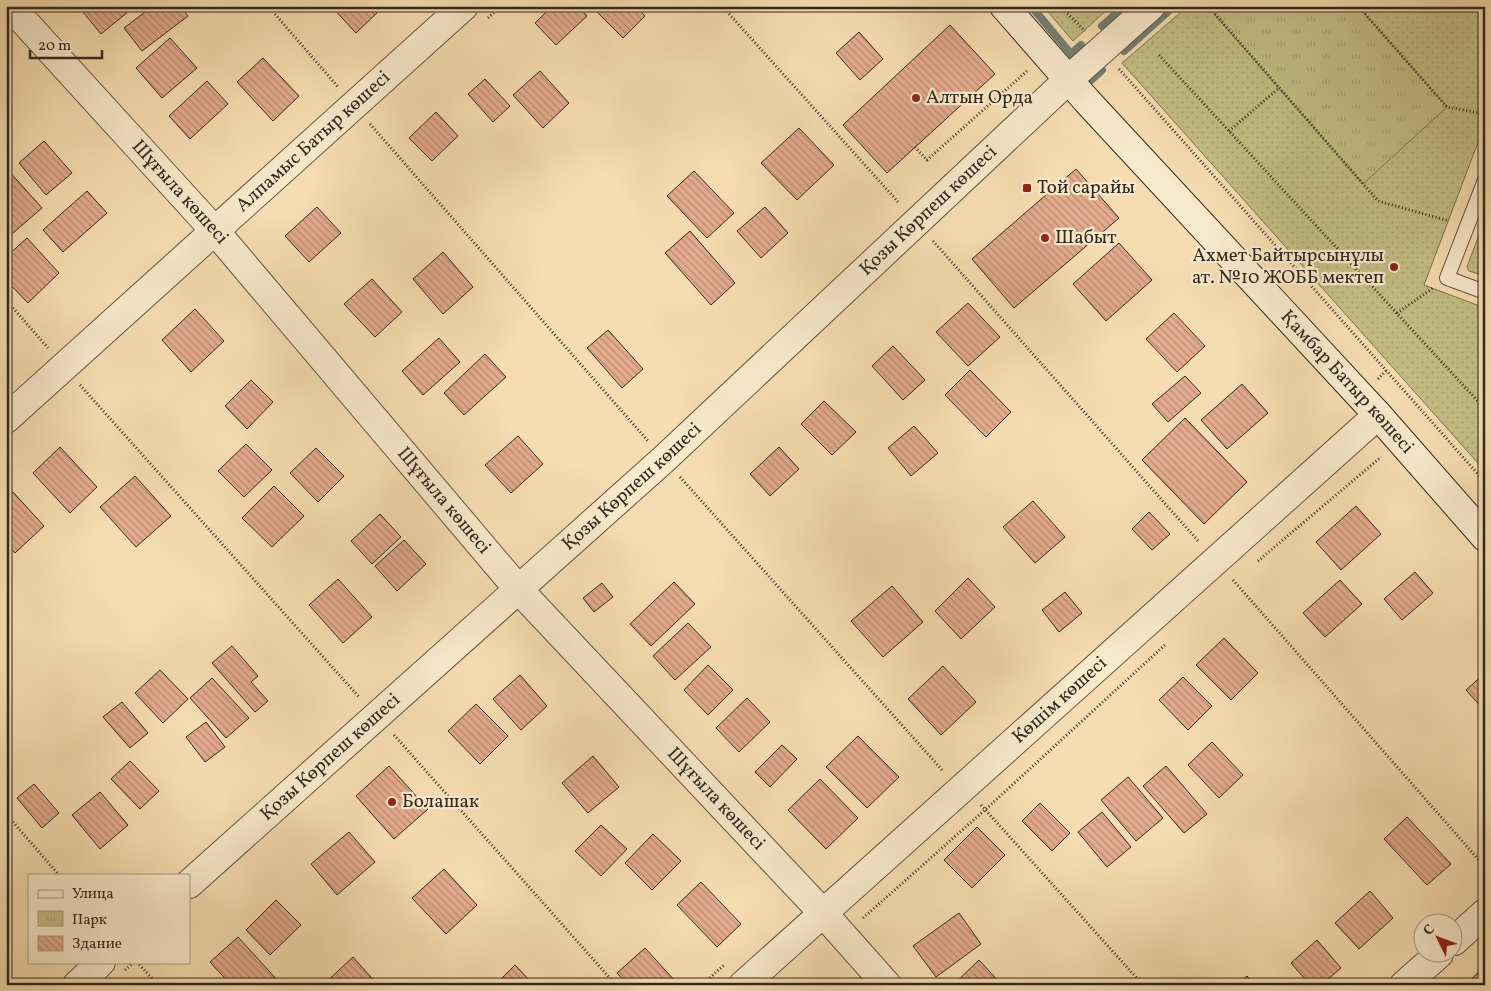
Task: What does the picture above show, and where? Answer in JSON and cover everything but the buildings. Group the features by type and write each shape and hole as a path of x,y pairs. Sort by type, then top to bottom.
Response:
{"street":[{"name":"Шұғыла көшесі","path":"10,6 215,231 519,590 823,913 887,985"},
{"name":"Алпамыс Батыр көшесі","path":"6,419 464,6"},
{"name":"Қамбар Батыр көшесі","path":"1004,6 1068,80 1378,415 1485,537"},
{"name":"Қозы Көрпеш көшесі","path":"190,883 664,459 1068,80 1151,6"},
{"name":"Көшім көшесі","path":"743,985 1378,415"},
{"path":"1464,932 1485,913"},
{"path":"77,985 99,964"},
{"path":"1404,985 1428,964"}],"lane":[{"path":"1485,180 1447,278 1485,292"}],"path":[{"path":"268,6 664,459 943,771 986,809 1142,985"},
{"path":"722,6 917,223 1485,867"},
{"path":"1060,6 1102,50 1485,482"},
{"path":"1208,6 1378,201 1467,224"},
{"path":"1358,6 1448,107 1485,114"},
{"path":"916,147 927,160 1045,54"},
{"path":"1159,55 1485,409"},
{"path":"1229,131 1279,88"},
{"path":"1397,313 1447,278"},
{"path":"6,300 616,985"},
{"path":"1256,562 1401,441"},
{"path":"1233,581 1241,575"},
{"path":"843,936 986,809 1168,642"},
{"path":"6,814 59,874"},
{"path":"139,964 158,985"}],"green space":[{"path":"1043,6 1111,6 1073,41"},
{"name":"Ахмет Байтырсынұлы ат. №10 ЖОББ мектеп","path":"1188,6 1485,6 1485,124 1424,285 1485,308 1485,471 1122,63"},
{"path":"1295,6 1301,12 1307,6 1358,6 1447,107 1363,184 1208,7"},
{"path":"1485,219 1485,276 1469,271 1467,267"}],"waterway":[{"path":"1031,6 1071,54 1081,45"},
{"path":"1102,26 1125,6"},
{"path":"1124,51 1174,6"},
{"path":"1091,80 1102,70"}],"place":[{"name":"Алтын Орда","path":"916,98"},
{"name":"Той сарайы","path":"1027,188"},
{"name":"Шабыт","path":"1045,238"},
{"name":"Ахмет Байтырсынұлы ат. №10 ЖОББ мектеп","path":"1394,267"},
{"name":"Болашак","path":"392,802"}]}
